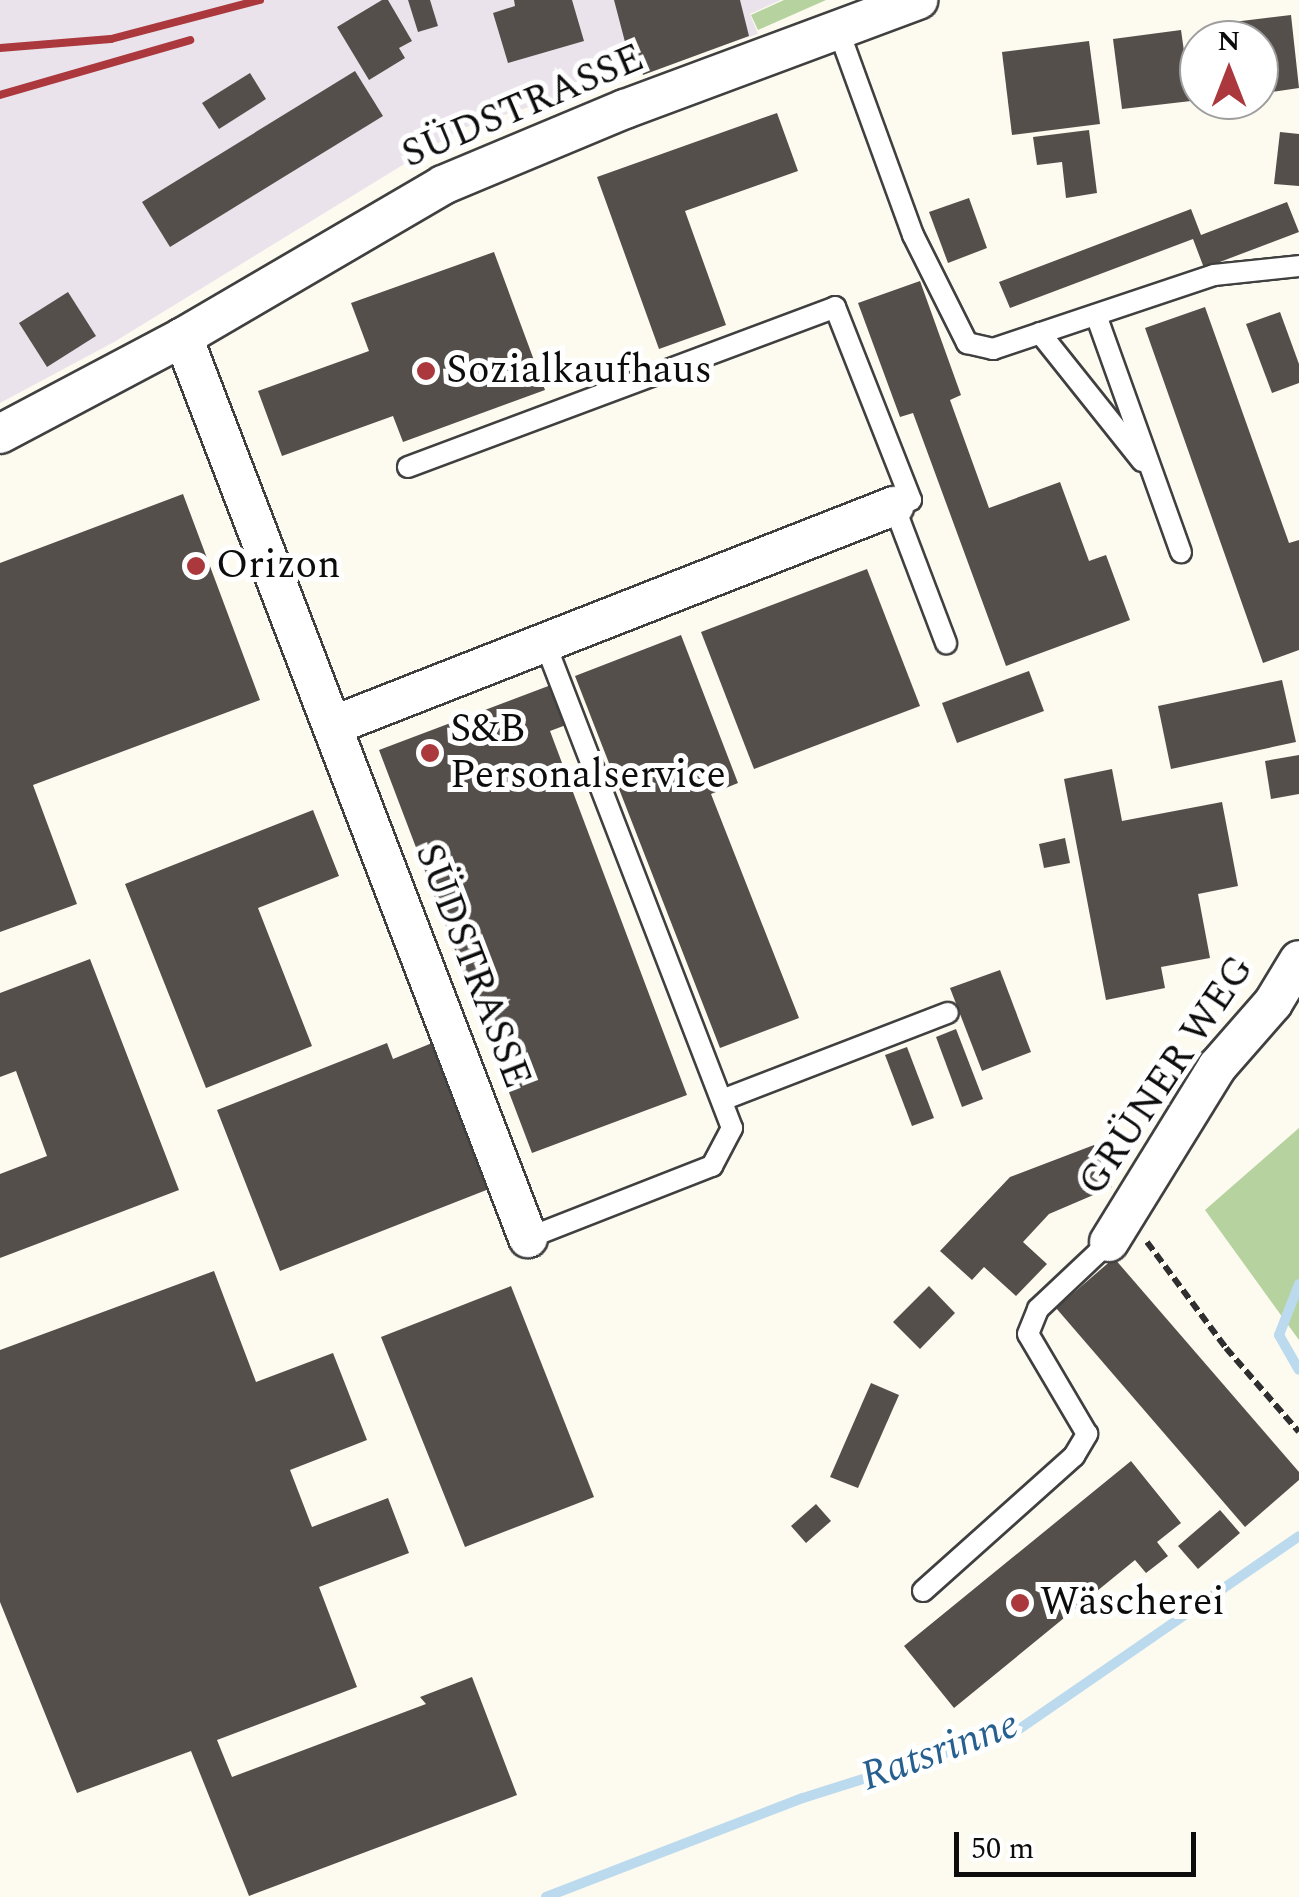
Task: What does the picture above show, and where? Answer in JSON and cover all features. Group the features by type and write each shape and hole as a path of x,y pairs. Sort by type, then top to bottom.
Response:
{"street":[{"name":"SÜDSTRASSE","path":"0,434 183,337 460,176 918,0"},
{"name":"SÜDSTRASSE","path":"183,337 528,1238"},
{"path":"332,726 894,506"},
{"name":"GRÜNER WEG","path":"1118,1227 1217,1066 1273,1003 1299,960"}],"lane":[{"path":"838,29 914,235 967,343 993,349 1214,275 1299,266"},
{"path":"408,467 835,307 911,500 894,506 946,643"},
{"path":"1096,315 1181,552"},
{"path":"1040,333 1151,473"},
{"path":"528,1238 712,1166 732,1128 545,643"},
{"path":"722,1100 948,1013"},
{"path":"923,1591 1074,1456 1087,1434 1028,1334 1038,1309 1118,1227"}],"path":[{"path":"1118,1227 1299,1432"}],"shaded area":[{"path":"0,0 781,0 750,14 758,34 463,128 114,342 0,403"}],"green space":[{"path":"784,0 826,0 758,30 751,15"},
{"path":"1299,1128 1299,1340 1205,1210"}],"building":[{"path":"388,0 412,41 399,48 405,58 369,80 337,27"},
{"path":"408,0 430,0 438,26 418,32"},
{"path":"514,0 572,0 584,41 508,63 493,13 515,6"},
{"path":"614,0 740,0 749,36 643,75 632,41 625,42"},
{"path":"1291,15 1299,88 1279,91 1279,20 1250,20"},
{"path":"1179,30 1179,102 1122,109 1113,39"},
{"path":"1089,41 1100,124 1012,135 1002,52"},
{"path":"355,71 383,116 170,247 142,202"},
{"path":"250,73 266,99 219,129 202,103"},
{"path":"777,113 798,171 685,211 726,325 659,349 597,177"},
{"path":"1089,130 1097,193 1066,198 1062,162 1037,165 1033,137"},
{"path":"1280,132 1299,134 1299,186 1274,184"},
{"path":"969,198 987,248 948,263 929,212"},
{"path":"1287,202 1299,232 1204,268 1193,239 1010,308 999,282 1191,209 1201,235"},
{"name":"Sozialkaufhaus","path":"494,252 545,390 403,442 393,416 282,456 258,391 369,351 351,303"},
{"path":"920,281 961,395 950,400 989,508 1060,482 1089,561 1106,555 1130,620 1006,666 913,413 900,417 858,303"},
{"path":"68,292 96,336 47,367 19,323"},
{"path":"1205,307 1289,543 1299,540 1299,650 1263,663 1145,328"},
{"path":"1280,312 1299,364 1299,383 1272,393 1246,324"},
{"path":"183,494 260,700 33,785 77,904 0,932 0,563"},
{"path":"867,569 920,706 754,769 701,632"},
{"path":"681,635 738,783 711,794 799,1018 720,1048 575,676"},
{"path":"1029,671 1044,711 957,743 942,703"},
{"path":"1282,680 1296,742 1171,769 1158,706"},
{"path":"551,685 566,725 550,731 687,1095 532,1153 379,750"},
{"path":"1299,755 1299,794 1271,799 1265,761"},
{"path":"1112,769 1122,821 1222,802 1238,886 1198,894 1210,958 1161,967 1165,988 1106,1000 1064,779"},
{"path":"313,810 339,876 258,908 312,1046 206,1088 125,884"},
{"path":"1065,838 1070,863 1044,868 1039,844"},
{"path":"90,959 179,1190 0,1258 0,1174 47,1156 16,1071 0,1077 0,993"},
{"path":"1000,970 1031,1052 982,1071 950,988"},
{"path":"956,1029 983,1099 962,1107 936,1037"},
{"path":"387,1043 393,1059 432,1043 489,1189 280,1271 217,1110"},
{"path":"907,1047 934,1118 912,1126 885,1055"},
{"path":"1094,1145 1112,1187 1049,1214 1023,1242 1047,1264 1016,1296 984,1267 972,1280 940,1251 1010,1177"},
{"path":"1114,1258 1299,1472 1299,1480 1245,1527 1056,1308"},
{"path":"214,1271 256,1382 333,1353 367,1440 290,1470 312,1527 388,1498 409,1553 319,1587 357,1687 217,1740 232,1777 426,1704 420,1697 472,1677 517,1795 249,1896 191,1751 77,1793 0,1602 0,1350"},
{"path":"511,1286 594,1497 465,1547 381,1337"},
{"path":"929,1286 955,1313 920,1349 893,1322"},
{"path":"871,1383 899,1395 858,1488 830,1477"},
{"name":"Wäscherei","path":"1131,1461 1181,1523 1157,1542 1168,1556 1146,1573 1135,1560 954,1708 904,1646"},
{"path":"816,1504 831,1521 806,1543 791,1526"},
{"path":"1220,1510 1240,1533 1198,1569 1178,1546"}],"waterway":[{"name":"Ratsrinne","path":"1299,1284 1279,1335 1299,1370"},
{"name":"Ratsrinne","path":"546,1897 803,1798 1018,1730 1299,1536"}],"railway":[{"path":"0,48 111,39 260,0"},
{"path":"0,95 190,40"}],"place":[{"name":"Sozialkaufhaus","path":"426,371"},
{"name":"Orizon","path":"196,566"},
{"name":"S&B Personalservice","path":"430,753"},
{"name":"Wäscherei","path":"1020,1603"}]}
